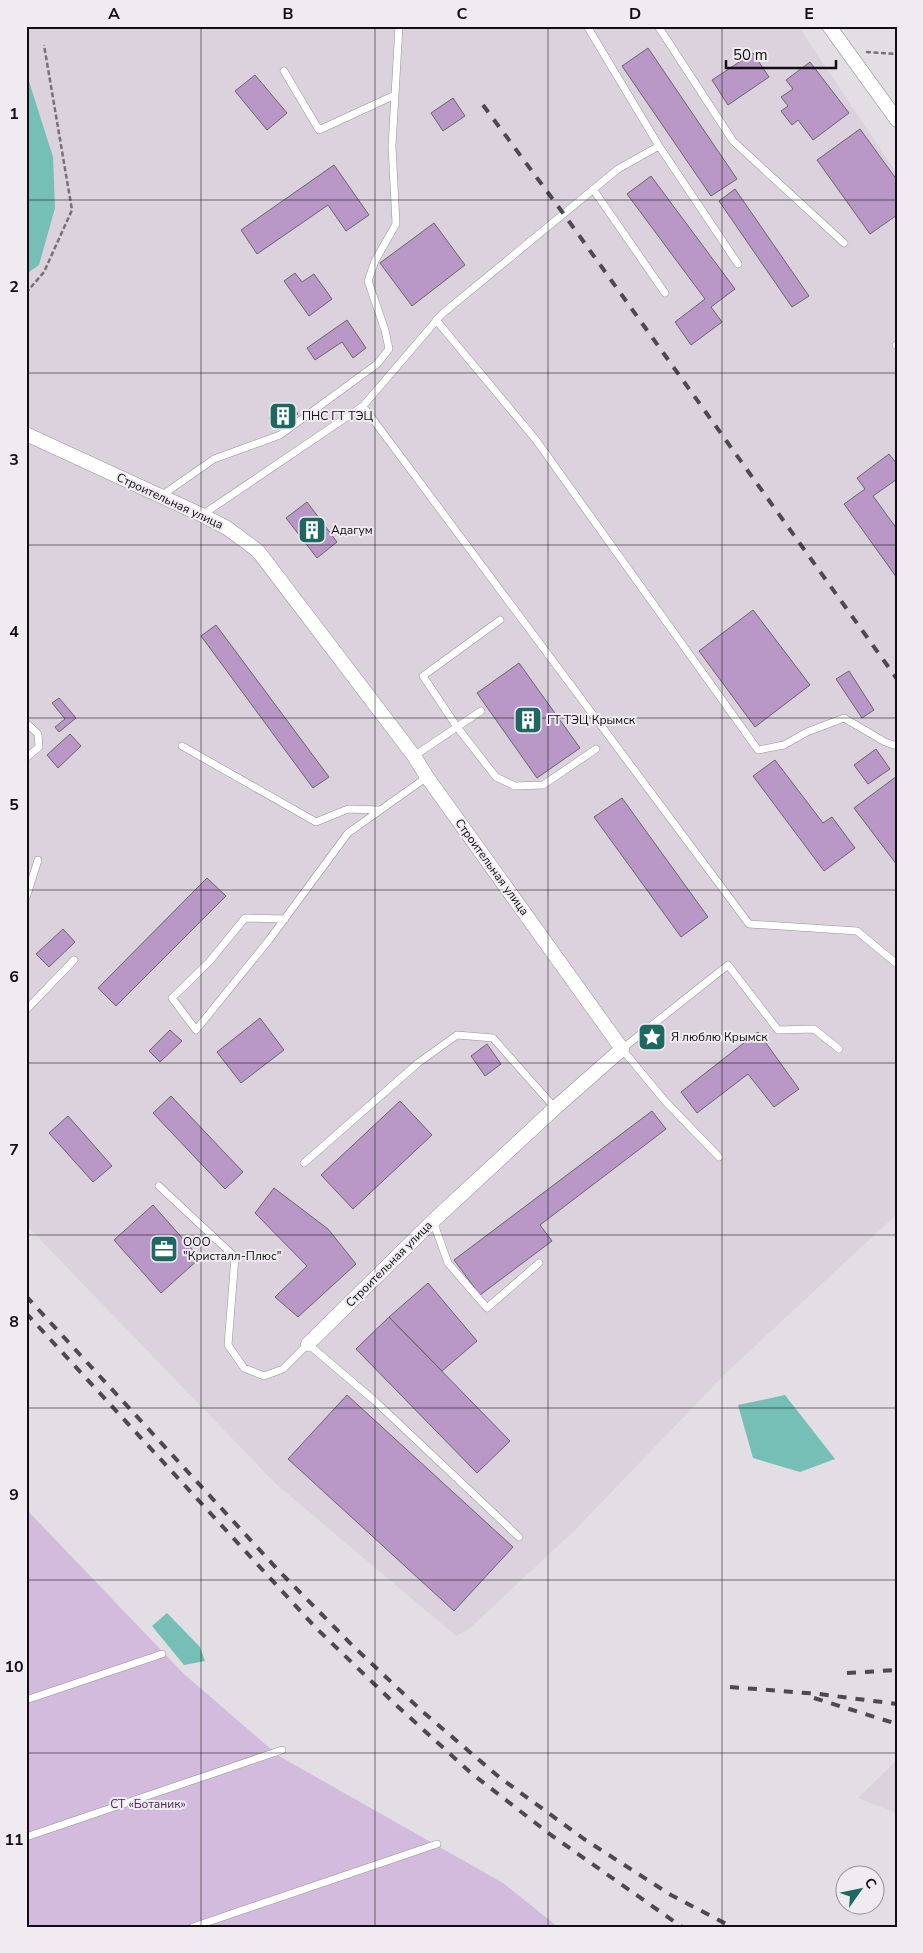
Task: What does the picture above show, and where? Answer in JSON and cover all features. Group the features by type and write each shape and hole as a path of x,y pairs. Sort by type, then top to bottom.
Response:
{"street":[{"path":"829,26 897,120"},
{"name":"Строительная улица","path":"26,434 202,515 227,528 258,551 414,756 427,777 622,1049 433,1220 308,1344"}],"lane":[{"path":"160,497 214,459 280,435 377,364 389,348 368,281 375,261 396,224 392,146 399,26"},
{"path":"587,26 659,146 738,264"},
{"path":"658,26 733,141 844,244"},
{"path":"284,71 319,130 395,95"},
{"path":"202,515 363,406 442,314 618,169 659,146"},
{"path":"593,189 665,293"},
{"path":"436,320 536,440 758,750 784,745 807,732 844,718 885,742 897,746"},
{"path":"363,406 749,924 857,931 897,964"},
{"path":"500,620 423,676 457,727 496,777 515,786 543,785 596,749"},
{"path":"414,756 481,711"},
{"path":"26,722 38,734 39,747 26,758"},
{"path":"182,746 316,822 348,809 379,810"},
{"path":"285,919 245,918 209,962 172,998 196,1030 269,940 285,919 348,833 427,777"},
{"path":"26,898 38,860"},
{"path":"26,1010 74,960"},
{"path":"719,1157 662,1098 622,1049 728,965 778,1030 814,1029 839,1049"},
{"path":"304,1163 418,1063 457,1034 493,1038 555,1108"},
{"path":"159,1186 235,1257 228,1345 244,1368 264,1376 283,1369 308,1344 376,1402 519,1537"},
{"path":"433,1220 448,1263 487,1308 539,1263"},
{"path":"26,1700 162,1654"},
{"path":"26,1837 282,1750"},
{"path":"192,1927 437,1844"}],"path":[{"path":"26,293 44,272 72,210 44,45"},
{"path":"846,51 897,54"}],"shaded area":[{"path":"26,26 798,26 897,174 897,1214 726,1373 575,1530 469,1629 456,1636 276,1484 26,1225"},
{"path":"26,72 53,157 55,208 39,265 26,274"},
{"path":"785,1395 835,1459 800,1472 753,1458 738,1405"},
{"path":"167,1613 200,1647 205,1661 184,1665 152,1626"},
{"path":"897,1760 897,1813 858,1798"}],"green space":[{"name":"СТ «Ботаник»","path":"26,1509 184,1674 279,1756 503,1883 558,1927 26,1927"}],"building":[{"path":"648,48 737,179 711,196 622,66"},
{"path":"753,53 769,77 728,105 712,80"},
{"path":"810,62 849,113 813,140 798,120 792,125 781,111 788,106 781,97 793,89 786,80"},
{"path":"255,75 287,113 267,130 235,91"},
{"path":"453,98 465,116 443,131 431,113"},
{"path":"860,129 897,180 897,215 870,234 817,160"},
{"path":"334,165 369,215 346,231 328,205 257,254 241,230"},
{"path":"651,176 735,289 711,307 722,322 691,345 675,322 705,299 627,194"},
{"path":"735,189 809,296 792,307 719,201"},
{"path":"434,223 465,265 412,306 380,263"},
{"path":"295,273 302,282 314,274 332,299 309,316 284,281"},
{"path":"347,320 366,348 353,358 342,342 315,360 307,348"},
{"name":"ПНС ГТ ТЭЦ","path":"290,403 298,414 277,429 269,418"},
{"path":"889,454 897,464 897,479 873,496 897,529 897,578 844,504 865,489 857,478"},
{"name":"Адагум","path":"307,502 337,542 317,558 286,518"},
{"path":"753,610 810,685 755,727 699,651"},
{"path":"216,625 329,777 313,788 201,636"},
{"name":"ГТ ТЭЦ Крымск","path":"519,663 580,748 537,778 477,693"},
{"path":"849,671 874,710 862,718 836,679"},
{"path":"59,698 76,718 59,732 55,727 65,719 52,703"},
{"path":"70,734 81,746 58,768 47,755"},
{"path":"876,749 890,769 868,784 854,765"},
{"path":"775,760 823,823 832,817 855,848 824,871 753,776"},
{"path":"897,776 897,865 854,808"},
{"path":"622,798 708,917 681,937 594,817"},
{"path":"207,878 226,896 116,1006 98,988"},
{"path":"63,929 75,942 49,967 36,954"},
{"path":"260,1018 284,1050 241,1083 217,1052"},
{"path":"170,1030 182,1041 160,1062 149,1051"},
{"path":"758,1032 799,1089 774,1107 748,1074 697,1113 681,1092"},
{"path":"487,1044 501,1064 485,1076 471,1056"},
{"path":"171,1096 243,1172 225,1189 153,1113"},
{"path":"400,1101 432,1135 353,1209 321,1175"},
{"path":"652,1111 666,1129 540,1225 552,1241 480,1295 454,1260"},
{"path":"68,1116 112,1166 93,1182 49,1133"},
{"path":"274,1188 328,1229 356,1264 298,1317 275,1297 307,1266 255,1213"},
{"path":"153,1205 200,1258 161,1293 114,1240"},
{"path":"428,1283 477,1341 442,1371 389,1317"},
{"path":"389,1317 510,1441 477,1473 356,1349"},
{"path":"347,1395 513,1547 454,1611 288,1459"}],"railway":[{"path":"483,105 563,213 897,679"},
{"path":"26,1296 279,1571 354,1647 423,1712 499,1777 584,1839 671,1895 732,1927"},
{"path":"26,1313 316,1628 395,1704 471,1773 551,1835 682,1927"},
{"path":"847,1673 897,1670"},
{"path":"730,1687 819,1694 897,1704"},
{"path":"814,1698 897,1724"}],"place":[{"name":"ПНС ГТ ТЭЦ","path":"283,416"},
{"name":"Адагум","path":"312,530"},
{"name":"ГТ ТЭЦ Крымск","path":"528,720"},
{"name":"Я люблю Крымск","path":"652,1037"},
{"name":"ООО \"Кристалл-Плюс\"","path":"164,1249"}]}
